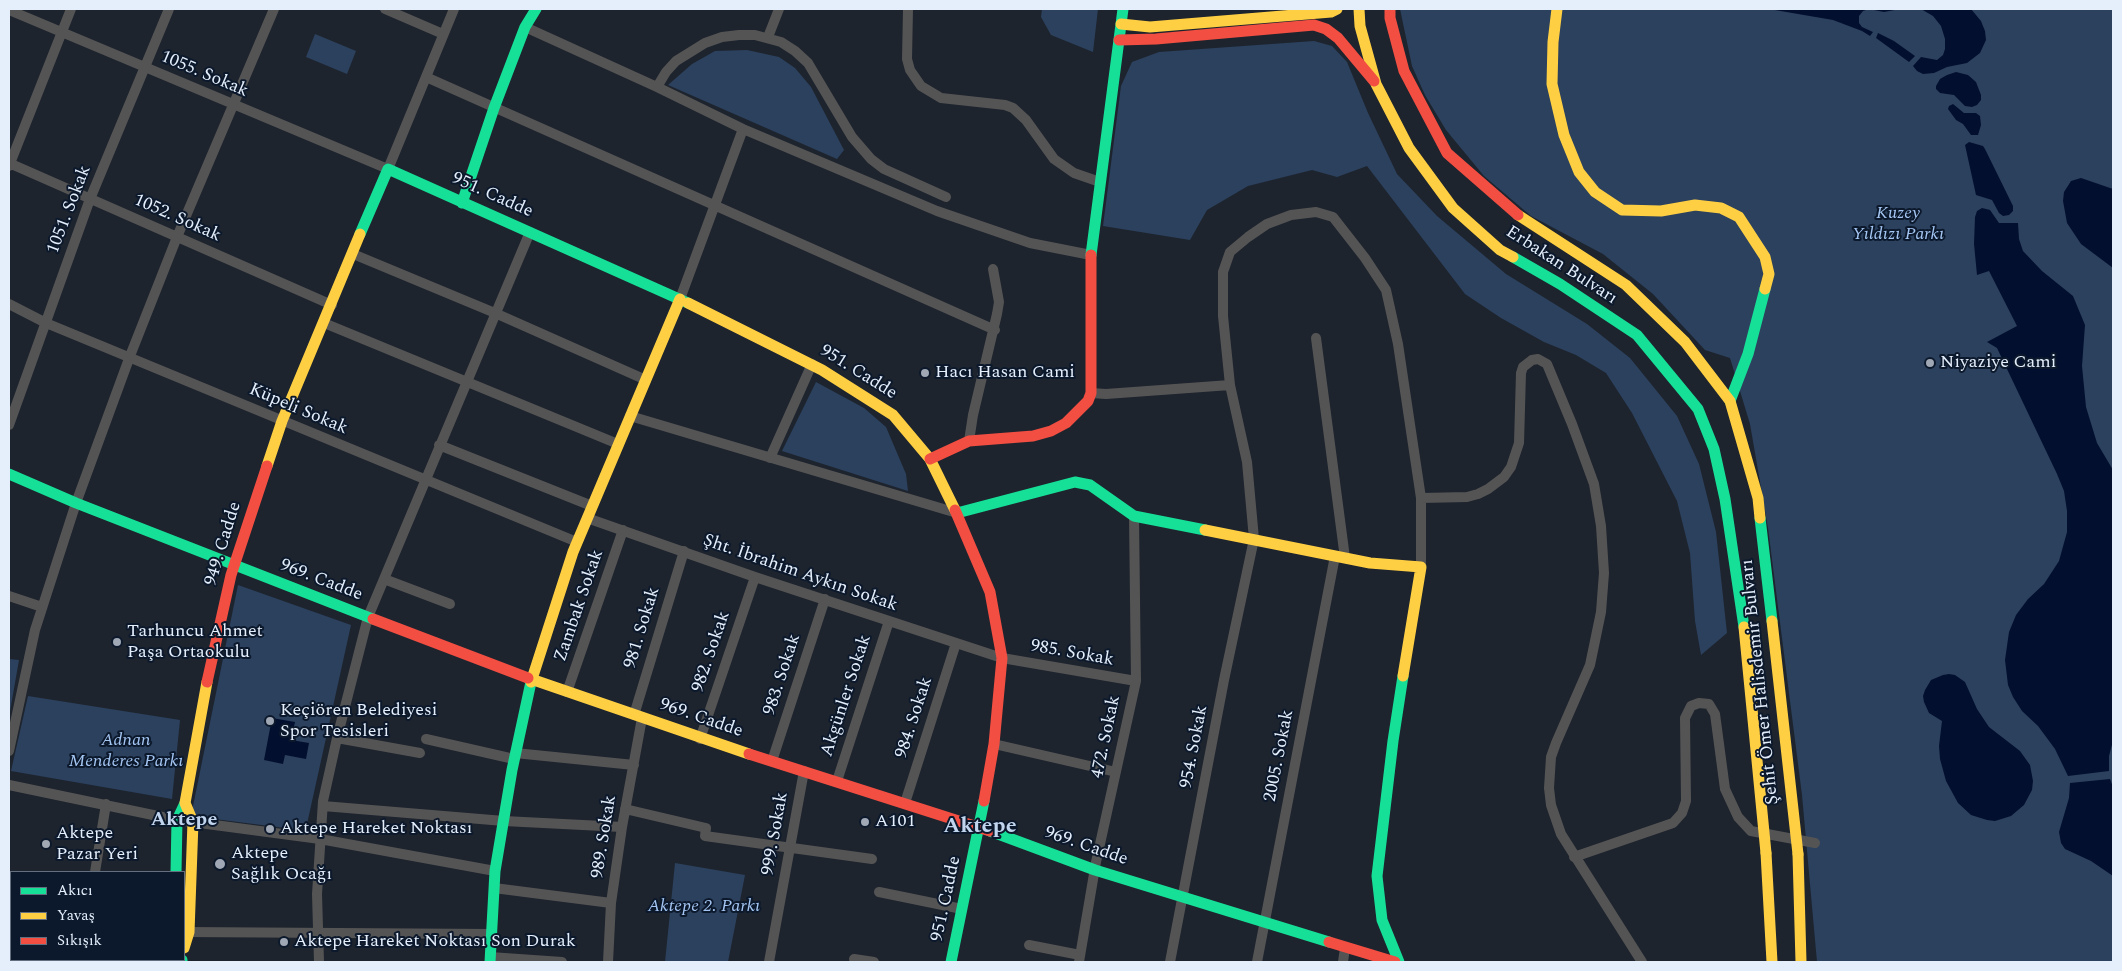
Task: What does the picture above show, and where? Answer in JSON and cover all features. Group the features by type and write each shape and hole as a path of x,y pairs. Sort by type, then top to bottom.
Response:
{"main road":[{"path":"462,203 494,108 525,27 536,9"},
{"path":"930,459 969,441 1033,436 1051,431 1066,423 1079,412 1092,393 1091,255 1123,9"},
{"path":"1121,24 1150,27 1331,12 1337,9"},
{"name":"Erbakan Bulvarı","path":"1359,9 1360,26 1376,84 1409,148 1453,208 1500,250 1560,284 1637,335 1698,409"},
{"name":"Erbakan Bulvarı","path":"1390,9 1390,18 1404,71 1447,152 1524,220 1626,285 1685,342 1730,401"},
{"path":"1558,9 1553,42 1552,84 1564,135 1578,172 1595,192 1622,210 1661,211 1695,206 1721,208 1739,217 1756,239 1765,257 1769,274 1748,354 1730,401"},
{"path":"1119,40 1156,39 1314,25 1326,29 1338,38 1376,84"},
{"name":"951. Cadde","path":"388,170 680,299 812,364 893,415 930,459 966,529 990,592 1002,658 994,744 980,827 951,962"},
{"name":"949. Cadde","path":"177,823 185,803 207,681 234,566 282,422 388,170"},
{"path":"490,960 496,871 515,756 532,680 577,542 680,299"},
{"name":"Şehit Ömer Halisdemir Bulvarı","path":"1730,401 1758,498 1798,854 1801,962"},
{"name":"Şehit Ömer Halisdemir Bulvarı","path":"1698,409 1714,449 1723,491 1744,627 1766,853 1772,962"},
{"name":"969. Cadde","path":"9,474 76,504 532,680 700,738 980,827 1095,870 1395,962"},
{"path":"957,513 1075,482 1090,485 1134,516 1370,563 1421,567 1393,741 1377,876 1382,920 1399,962"},
{"path":"185,803 193,826 186,937"},
{"path":"176,871 177,823"}],"street":[{"path":"9,164 71,9"},
{"name":"1051. Sokak","path":"9,425 90,199 169,9"},
{"path":"9,751 42,607 76,504 130,356 274,9"},
{"path":"385,9 443,34"},
{"path":"388,170 454,9"},
{"path":"768,38 779,9"},
{"path":"908,9 907,59 910,70 921,86 941,98 1005,105 1013,108 1026,120 1054,159 1074,173 1100,182"},
{"name":"1055. Sokak","path":"9,10 388,170"},
{"path":"525,27 657,87 743,129 967,223 1030,243 1091,255"},
{"path":"657,87 666,72 676,61 705,43 739,34 768,38 795,50 808,63 852,137 871,159 884,169 946,197"},
{"path":"426,77 994,330"},
{"path":"680,299 743,129"},
{"name":"1052. Sokak","path":"9,164 332,305"},
{"name":"954. Sokak","path":"1170,962 1224,680 1254,539 1247,462 1230,385 1223,316 1223,272 1230,252 1267,224 1291,215 1316,212 1333,217 1365,258 1386,290 1398,344 1421,498 1421,567"},
{"path":"319,962 317,894 323,806 337,738 368,618 530,232"},
{"path":"353,254 496,313 646,380"},
{"path":"969,441 973,414 994,330 998,302 993,269"},
{"name":"Küpeli Sokak","path":"9,304 46,322 282,422 577,542"},
{"path":"324,323 618,444"},
{"name":"2005. Sokak","path":"1257,962 1340,557 1316,338"},
{"path":"1421,498 1478,494 1504,476 1516,455 1519,443 1521,373 1523,367 1532,360 1538,360 1547,364 1569,416 1594,484 1602,540 1603,592 1594,649 1586,678 1556,743 1549,772 1549,788 1555,820 1574,857 1642,962"},
{"path":"770,458 812,364"},
{"path":"1092,393 1106,394 1230,385"},
{"path":"630,416 957,513"},
{"path":"440,445 592,506"},
{"name":"472. Sokak","path":"1080,959 1095,870 1136,681 1134,516"},
{"name":"Şht. İbrahim Aykın Sokak","path":"587,518 755,577 1002,658"},
{"name":"Zambak Sokak","path":"567,692 623,530"},
{"name":"981. Sokak","path":"638,716 684,551"},
{"name":"982. Sokak","path":"700,738 755,577"},
{"path":"384,579 450,604"},
{"path":"9,596 42,607"},
{"name":"983. Sokak","path":"772,761 824,599"},
{"name":"Akgünler Sokak","path":"836,781 889,621"},
{"name":"984. Sokak","path":"904,803 956,643"},
{"name":"985. Sokak","path":"1002,658 1136,681"},
{"path":"1574,857 1673,823 1682,813 1686,800 1685,718 1691,706 1699,702 1709,704 1715,714 1725,789 1738,817 1751,831 1815,843"},
{"name":"989. Sokak","path":"608,962 611,902 625,809 634,765 638,716"},
{"path":"337,738 420,753"},
{"path":"426,739 515,756 634,765"},
{"path":"994,744 1116,772"},
{"name":"999. Sokak","path":"769,962 804,772"},
{"path":"9,785 106,804 193,826 320,841 496,871"},
{"path":"95,871 106,804"},
{"path":"323,806 504,821 622,827"},
{"path":"625,809 706,828 705,836 872,859"},
{"path":"494,888 611,902"},
{"path":"879,892 962,909"},
{"path":"186,937 492,934"},
{"path":"1029,946 1080,959"},
{"path":"1343,962 1345,948"},
{"path":"854,959 874,962"},
{"path":"490,960 562,962"}],"green space":[{"path":"1042,9 1098,9 1093,52 1051,35 1041,17"},
{"name":"Kuzey Yıldızı Parkı","path":"1400,9 2113,9 2113,962 1817,962 1802,795 1768,528 1750,424 1730,358 1705,350 1653,294 1603,254 1531,216 1484,176 1446,130 1425,95 1412,66"},
{"path":"315,34 356,51 347,74 306,57"},
{"path":"1314,41 1332,46 1347,62 1368,113 1397,174 1437,216 1506,274 1587,324 1630,358 1677,416 1699,464 1716,532 1727,633 1701,655 1695,621 1690,553 1677,501 1632,413 1606,373 1576,355 1544,342 1501,318 1465,294 1367,166 1337,177 1312,170 1248,186 1207,210 1190,240 1103,226 1121,86 1132,62 1159,52"},
{"path":"747,50 779,57 795,68 811,87 844,150 837,159 668,85 692,64 715,51"},
{"path":"816,382 864,408 886,427 906,474 908,491 782,451"},
{"name":"Keçiören Belediyesi Spor Tesisleri","path":"238,585 351,625 307,824 293,829 191,816"},
{"path":"9,659 19,660 9,717"},
{"name":"Adnan Menderes Parkı","path":"28,696 180,720 172,799 11,771"},
{"name":"Aktepe 2. Parkı","path":"675,863 745,875 728,962 665,962"}],"shaded area":[{"path":"1769,9 1869,9 1863,11 1859,16 1859,23 1862,27 1873,32 1870,36 1833,20"},
{"path":"1869,9 1900,9 1884,12"},
{"path":"1921,9 1971,9 1981,21 1985,31 1986,40 1980,53 1967,63 1947,67 1934,73 1923,74 1917,71 1913,66 1921,57 1937,60 1943,55 1945,49 1945,39 1941,26 1933,16"},
{"path":"1878,33 1894,41 1915,56 1909,62 1876,38"},
{"path":"1956,72 1968,75 1976,82 1981,95 1981,100 1977,105 1972,107 1965,106 1954,95 1940,93 1936,89 1940,79"},
{"path":"1953,104 1964,113 1976,113 1980,116 1981,125 1978,135 1971,135 1963,124 1956,120 1948,109"},
{"path":"1969,142 1983,146 1985,149 2013,206 2013,211 2009,215 2003,216 1999,213 1992,200 1976,195 1965,145"},
{"path":"2081,178 2113,189 2113,268 2081,244 2067,223 2063,201 2064,192 2071,181"},
{"path":"1982,208 1990,210 1999,223 2018,223 2019,239 2023,251 2042,271 2073,296 2085,325 2082,366 2086,407 2097,443 2113,470 2113,741 2109,756 2109,771 2068,776 2055,749 2038,726 2022,711 2008,685 2005,660 2009,632 2016,615 2028,599 2044,584 2059,561 2067,532 2067,511 2064,491 2057,474 1997,348 1987,342 2017,326 1989,271 1977,275 1974,244 1975,217 1977,211"},
{"path":"1949,674 1955,675 1965,682 1977,709 1989,727 2020,751 2030,765 2033,781 2032,790 2024,805 2011,816 1995,821 1971,815 1958,803 1946,781 1940,759 1939,746 1942,721 1929,713 1923,696 1931,680"},
{"path":"272,718 295,722 291,740 309,743 306,759 285,755 283,764 264,760"},
{"path":"2110,779 2113,787 2113,876 2091,861 2065,849 2061,843 2059,832 2069,798 2070,783"}],"traffic: fast":[{"path":"462,203 494,108 525,27 536,9"},
{"path":"1091,255 1123,9"},
{"path":"360,234 388,169 688,303"},
{"path":"1513,257 1560,284 1637,335 1698,409 1714,449 1725,499 1744,627"},
{"path":"1730,401 1748,354 1765,289"},
{"path":"9,474 76,503 373,619"},
{"path":"957,513 1075,482 1090,485 1134,516 1205,530"},
{"path":"1760,518 1772,621"},
{"path":"1399,962 1382,920 1377,876 1393,741 1403,676"},
{"path":"490,962 495,871 512,770 531,682"},
{"path":"951,962 984,801"},
{"path":"176,871 177,820 185,803"},
{"path":"990,831 1095,870 1329,942"}],"traffic: slow":[{"path":"1121,24 1150,27 1331,12 1337,9"},
{"path":"1359,9 1360,26 1376,84 1409,148 1453,208 1500,250 1513,257"},
{"path":"1557,9 1553,42 1552,84 1564,135 1579,172 1595,192 1622,210 1661,211 1695,205 1721,208 1739,217 1765,257 1769,274 1765,289"},
{"path":"1518,215 1626,285 1685,342 1730,401 1758,498 1760,518"},
{"path":"267,466 282,421 360,234"},
{"path":"531,682 573,552 680,299"},
{"path":"688,303 822,370 893,415 930,459 955,510"},
{"path":"1205,530 1370,563 1421,567 1403,676"},
{"path":"1772,621 1798,854"},
{"path":"1744,627 1766,853"},
{"path":"528,678 749,754"},
{"path":"185,945 189,932 193,822 185,803 207,682"},
{"path":"1766,853 1772,962"},
{"path":"1798,854 1801,962"}],"traffic: jam":[{"path":"1390,9 1390,18 1404,71 1447,153 1518,215"},
{"path":"1119,40 1156,39 1314,25 1326,29 1338,38 1374,81"},
{"path":"930,459 969,441 1033,436 1051,431 1066,423 1088,401 1091,393 1091,255"},
{"path":"207,682 231,575 267,466"},
{"path":"955,510 990,592 1002,658 994,744 984,801"},
{"path":"373,619 528,678"},
{"path":"749,754 990,831"},
{"path":"1329,942 1395,962"}],"place":[{"name":"Niyaziye Cami","path":"1930,363"},
{"name":"Hacı Hasan Cami","path":"925,373"},
{"name":"Tarhuncu Ahmet Paşa Ortaokulu","path":"117,642"},
{"name":"Keçiören Belediyesi Spor Tesisleri","path":"270,721"},
{"name":"A101","path":"865,822"},
{"name":"Aktepe Hareket Noktası","path":"270,829"},
{"name":"Aktepe Pazar Yeri","path":"46,844"},
{"name":"Aktepe Sağlık Ocağı","path":"220,864"},
{"name":"Aktepe Hareket Noktası Son Durak","path":"284,942"}],"district":[{"name":"Aktepe","path":"184,821"},
{"name":"Aktepe","path":"980,828"}]}
